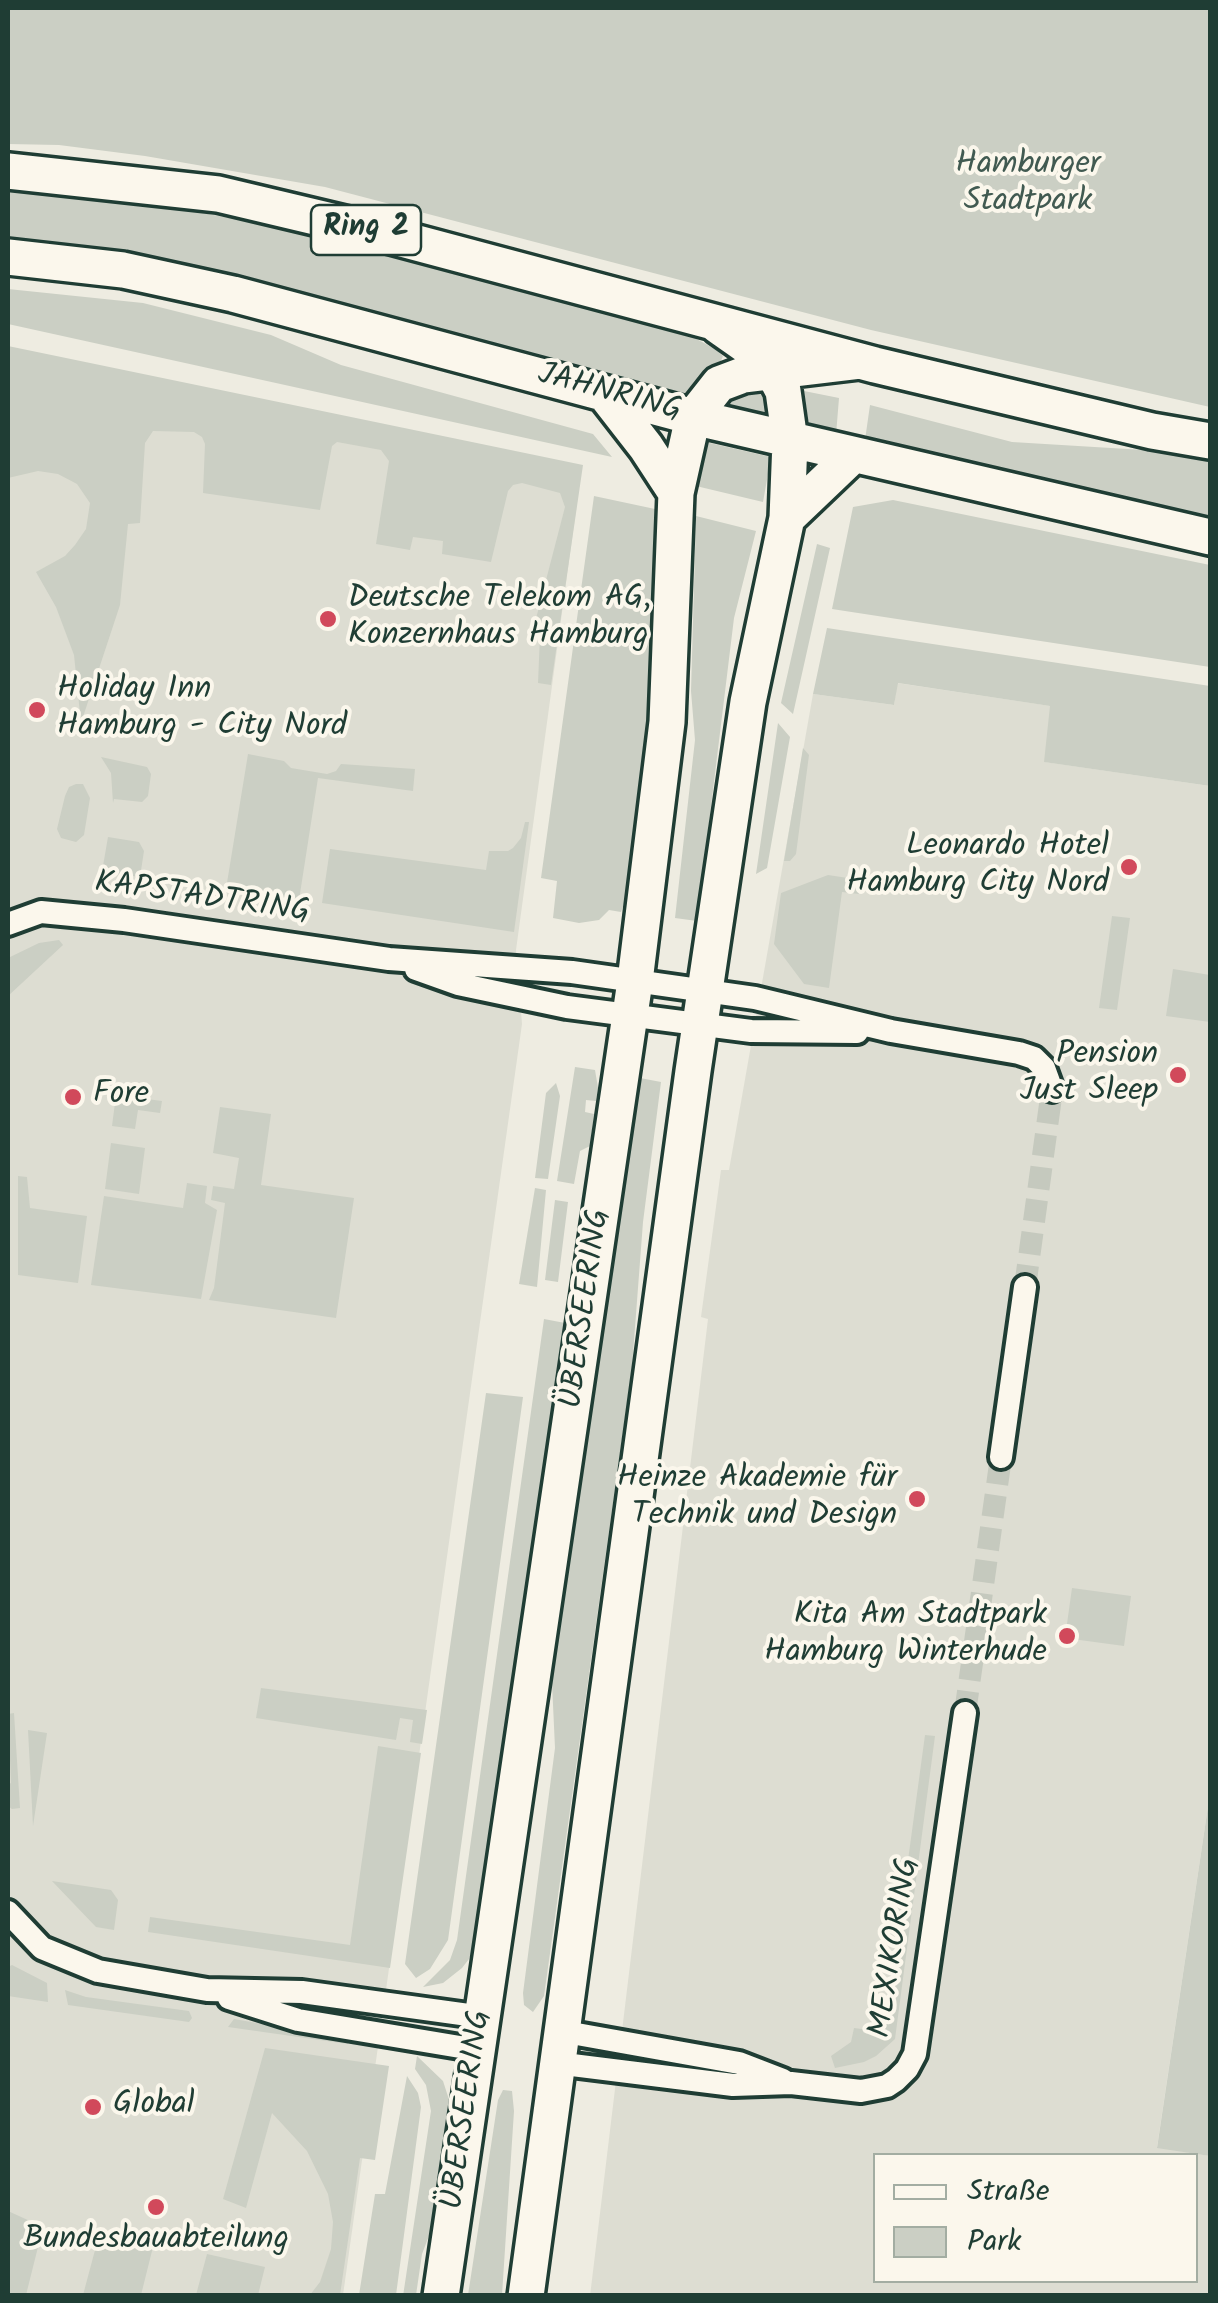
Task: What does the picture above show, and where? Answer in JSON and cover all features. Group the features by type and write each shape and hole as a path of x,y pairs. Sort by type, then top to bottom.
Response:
{"main road":[{"name":"Ring 2","path":"8,171 218,194 357,227 860,362 1152,431 1210,441"},
{"name":"JAHNRING","path":"8,256 123,270 233,294 693,417 1210,536"},
{"path":"526,2296 702,1008 748,702 786,518 790,440 787,404 773,372 738,337 718,326"},
{"path":"693,417 719,384 742,375 860,362"},
{"path":"604,393 676,493"},
{"name":"ÜBERSEERING","path":"441,2296 633,998 667,722 676,493 693,417"},
{"path":"786,518 852,456"}],"street":[{"name":"KAPSTADTRING","path":"8,924 41,912 124,920 389,960 572,972 633,998"},
{"name":"KAPSTADTRING","path":"389,960 458,984 552,1004 633,998"},
{"path":"633,998 702,1008 766,1032 891,1031"},
{"path":"633,998 702,1008 771,1001 891,1031 990,1046 1034,1058 1050,1077 1052,1090"},
{"path":"1001,1457 1025,1287"},
{"name":"MEXIKORING","path":"558,2046 733,2086 790,2083 854,2091 873,2090 896,2080 912,2062 965,1713"},
{"path":"8,1912 42,1948 98,1971 207,1990 298,2020 480,2034"},
{"path":"207,1990 302,1992 480,2034"},
{"name":"MEXIKORING","path":"558,2046 739,2064 790,2083"}],"shaded area":[{"path":"8,391 581,473 516,950 522,1024 343,2295 8,2296"},
{"path":"897,683 1051,706 1045,762 1210,786 1210,1793 1157,2147 1192,2153 873,2153 873,2283 1198,2283 1198,2154 1210,2156 1210,2295 590,2296 708,1319 701,1317 721,1170 729,1170 813,694 894,705"}],"green space":[{"name":"Hamburger Stadtpark","path":"8,8 1210,8 1210,407 871,330 325,187 145,156 59,145 8,144"},
{"path":"8,191 187,210 293,230 691,336 723,356 720,363 700,376 687,396 222,272 83,245 8,238"},
{"path":"8,289 143,303 271,335 341,365 593,434 612,457 8,324"},
{"path":"8,346 583,465 551,685 538,683 540,636 532,634 565,507 560,493 522,483 513,485 508,491 491,562 442,554 443,541 413,537 410,550 376,544 389,461 381,450 337,442 332,446 320,510 203,493 202,437 194,432 153,431 145,443 140,523 128,524 120,605 81,723 74,655 56,607 36,572 65,556 75,545 86,529 90,503 77,484 58,474 38,471 8,478"},
{"path":"762,389 770,418 724,407 725,399"},
{"path":"804,391 839,398 836,435 809,427"},
{"path":"870,405 1012,442 1177,452 1210,459 1210,516 865,440"},
{"path":"701,441 771,457 763,502 696,486"},
{"path":"594,496 655,509 651,666 643,770 625,901 621,912 609,910 599,920 579,923 553,918 557,881 541,878"},
{"path":"893,500 1210,565 1210,667 832,609 853,507"},
{"path":"696,516 756,531 734,618 697,921 675,918 695,740 691,691"},
{"path":"817,544 830,548 793,714 781,703"},
{"path":"827,628 1210,686 1210,786 1044,762 1050,706 898,683 894,705 813,694"},
{"path":"778,723 790,737 767,868 756,874"},
{"path":"803,748 809,755 796,854 790,861 784,861"},
{"path":"248,754 284,761 291,768 327,774 341,764 415,769 413,791 318,778 299,900 226,889"},
{"path":"101,757 147,767 151,774 148,796 142,802 114,799 113,803 111,773"},
{"path":"83,784 90,798 84,835 76,842 61,838 57,829 65,796 69,787"},
{"path":"525,822 529,822 514,932 322,903 330,849 486,870 489,851 513,848 521,838"},
{"path":"108,837 139,842 144,851 140,877 102,872"},
{"path":"828,875 861,880 859,894 842,892 829,988 804,984 774,944 781,893"},
{"path":"1112,916 1130,918 1117,1010 1099,1008"},
{"path":"59,940 63,945 8,996 8,958 39,943"},
{"path":"1173,969 1210,975 1210,1022 1166,1016"},
{"path":"575,1067 595,1070 598,1088 596,1101 586,1100 585,1112 594,1114 590,1146 580,1151 574,1184 557,1181"},
{"path":"640,1078 661,1082 643,1222 632,1367 544,1996 533,2012 524,2005 523,1993 555,1748 552,1683"},
{"path":"556,1083 560,1096 548,1179 535,1178 546,1093"},
{"path":"116,1095 162,1101 160,1113 138,1110 135,1129 112,1126"},
{"path":"220,1107 271,1114 261,1185 354,1198 336,1318 209,1300 225,1203 211,1200 213,1186 234,1189 239,1158 213,1153"},
{"path":"111,1143 145,1148 139,1194 105,1189"},
{"path":"18,1176 27,1177 30,1208 87,1216 78,1283 18,1275"},
{"path":"187,1183 207,1186 205,1203 217,1210 201,1299 91,1285 104,1196 183,1208"},
{"path":"535,1188 546,1190 537,1287 519,1284"},
{"path":"555,1200 568,1202 558,1282 545,1280"},
{"path":"544,1319 565,1323 479,1933 462,1968 443,1983 423,1987 450,1960 457,1940"},
{"path":"486,1393 523,1397 448,1940 430,1969 416,1978 405,1964"},
{"path":"1072,1588 1131,1596 1124,1646 1065,1638"},
{"path":"261,1688 427,1710 422,1744 410,1742 413,1720 400,1718 396,1740 256,1718"},
{"path":"14,1713 20,1808 12,1809 8,1806 8,1714"},
{"path":"28,1730 47,1733 33,1826"},
{"path":"925,1735 935,1736 895,2039 864,2062 835,2068 831,2056 851,2042 854,2028 869,2030 872,2014 887,2015"},
{"path":"378,1746 421,1753 390,1968 148,1932 150,1917 350,1945"},
{"path":"1210,1793 1210,2156 1157,2148"},
{"path":"52,1881 111,1890 118,1900 114,1930 96,1927"},
{"path":"12,1965 47,1983 48,2002 8,1996 8,1967"},
{"path":"65,1990 86,1997 189,2011 192,2018 189,2022 68,2005"},
{"path":"234,2019 348,2039 348,2044 228,2027"},
{"path":"265,2048 389,2066 375,2160 360,2158 340,2295 310,2295 320,2282 331,2249 333,2222 328,2194 307,2151 272,2113 246,2208 223,2199"},
{"path":"417,2056 443,2081 453,2112 435,2220 422,2254 416,2295 403,2296 431,2111 426,2085 415,2069"},
{"path":"407,2076 418,2093 421,2107 396,2295 359,2295 375,2194 385,2194"},
{"path":"503,2090 512,2091 514,2111 502,2295 468,2295 498,2100"},
{"path":"8,2211 43,2227 26,2295 8,2295"},
{"path":"98,2239 154,2243 141,2295 83,2295"},
{"path":"207,2254 265,2267 258,2295 196,2295"}],"tunnel":[{"path":"1025,1287 1052,1090"},
{"path":"965,1713 1001,1457"}],"place":[{"name":"Deutsche Telekom AG, Konzernhaus Hamburg","path":"328,619"},
{"name":"Holiday Inn Hamburg - City Nord","path":"37,710"},
{"name":"Leonardo Hotel Hamburg City Nord","path":"1129,867"},
{"name":"Pension Just Sleep","path":"1178,1075"},
{"name":"Fore","path":"73,1097"},
{"name":"Heinze Akademie für Technik und Design","path":"917,1499"},
{"name":"Kita Am Stadtpark Hamburg Winterhude","path":"1067,1636"},
{"name":"Global","path":"93,2107"},
{"name":"Bundesbauabteilung","path":"156,2207"}]}
